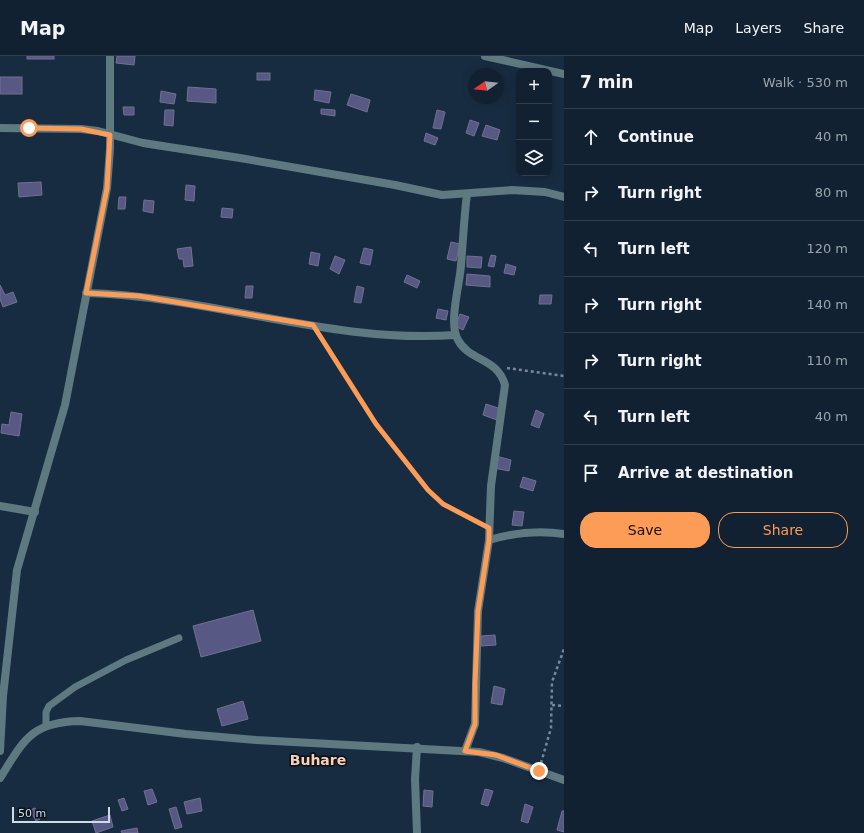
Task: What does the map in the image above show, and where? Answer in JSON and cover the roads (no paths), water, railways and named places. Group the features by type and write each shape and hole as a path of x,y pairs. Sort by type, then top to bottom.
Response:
{"street":[{"path":"0,751 3,696 16,576 21,553 35,512 65,405 107,188 111,92 110,56"},
{"path":"485,56 564,74"},
{"path":"0,128 81,129 144,143 395,185 442,196 512,190 546,192 564,197"},
{"path":"465,751 475,724 478,611 489,540 491,486 505,385 502,376 496,367 469,351 462,345 456,335 455,311 467,194"},
{"path":"86,293 139,296 361,332 438,336 456,335"},
{"path":"0,506 35,512"},
{"path":"489,540 508,535 555,532 564,534"},
{"path":"0,778 23,742 46,726 66,721 80,721 186,734 256,740 417,747 465,751 496,755 564,780"},
{"path":"417,747 415,779 417,833"}],"lane":[{"path":"46,726 46,712 49,706 76,687 126,660 179,638"}],"district":[{"name":"Buhare","path":"318,760"}]}
